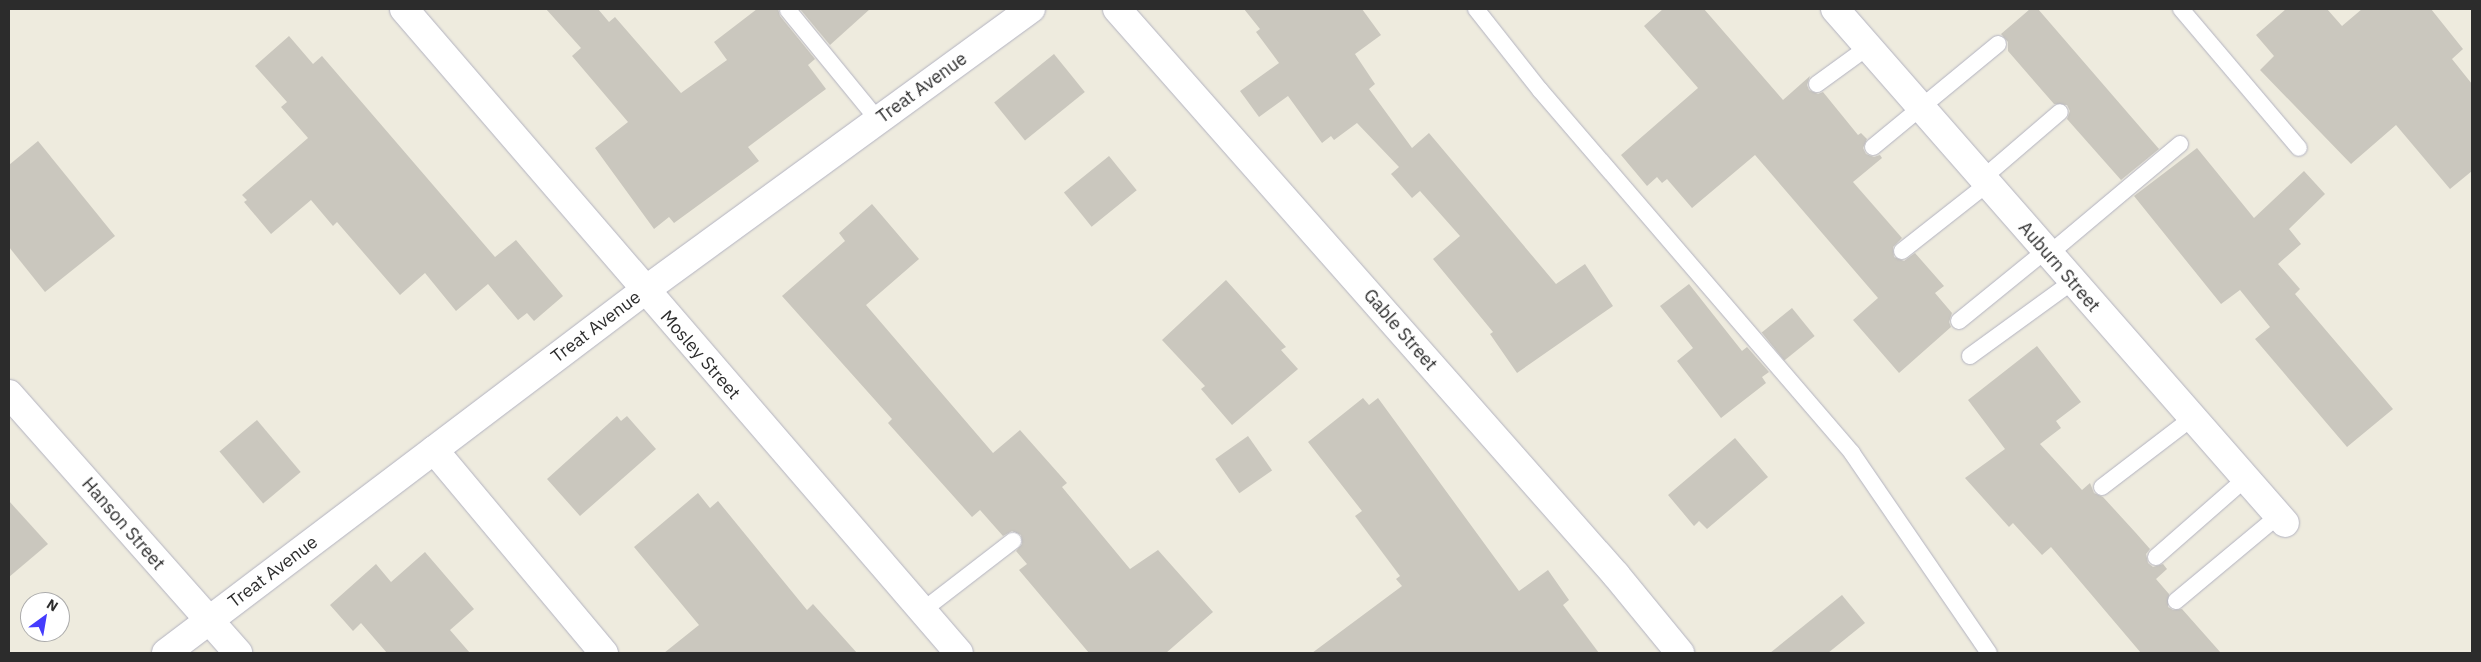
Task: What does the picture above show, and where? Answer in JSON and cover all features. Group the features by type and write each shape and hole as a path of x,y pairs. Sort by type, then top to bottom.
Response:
{"street":[{"name":"Mosley Street","path":"404,9 644,291 959,653"},
{"name":"Treat Avenue","path":"166,653 644,291 1031,9"},
{"name":"Gable Street","path":"1117,9 1616,575 1680,653"},
{"name":"Auburn Street","path":"1835,9 2281,520"},
{"name":"Hanson Street","path":"9,394 238,653"},
{"path":"434,450 604,653"}],"lane":[{"path":"1476,9 1540,90 1852,453 1989,653"},
{"path":"2180,9 2299,148"},
{"path":"788,10 878,120"},
{"path":"1873,147 1998,44"},
{"path":"1817,84 1868,47"},
{"path":"1902,251 1985,181 2060,112"},
{"path":"1959,321 2180,144"},
{"path":"1970,356 2072,282"},
{"path":"2102,487 2192,419"},
{"path":"2156,557 2245,479"},
{"path":"2176,601 2281,520"},
{"path":"922,611 1013,541"}],"building":[{"path":"546,9 598,9 609,22 615,17 681,93 727,60 714,42 757,9 778,9 780,16 815,59 808,65 826,89 748,147 759,161 674,223 669,217 654,229 595,148 628,122 572,56 581,48"},
{"path":"800,9 870,9 830,45"},
{"path":"1244,9 1362,9 1381,35 1355,54 1375,84 1369,89 1412,148 1429,133 1556,284 1585,264 1613,306 1517,373 1490,334 1493,332 1433,259 1460,236 1420,191 1412,198 1391,174 1399,167 1357,123 1334,140 1331,136 1322,143 1288,96 1259,117 1240,91 1279,63 1256,32 1260,29"},
{"path":"1663,9 1704,9 1783,100 1810,76 1807,85 1809,90 1818,94 1823,92 1858,135 1861,133 1867,139 1863,148 1866,154 1874,157 1880,155 1882,158 1853,182 1902,238 1893,247 1894,257 1904,261 1915,253 1944,286 1935,293 1952,313 1949,322 1951,327 1899,373 1853,320 1878,298 1755,155 1692,208 1667,179 1662,183 1657,177 1647,186 1621,155 1698,88 1644,26"},
{"path":"2030,9 2038,9 2159,149 2121,180 2067,119 2070,111 2067,105 2054,104 2008,51 2008,42 2001,34"},
{"path":"2286,9 2327,9 2342,26 2362,9 2431,9 2463,49 2452,59 2472,84 2472,171 2450,189 2396,125 2351,164 2260,70 2274,56 2256,35"},
{"path":"289,36 313,64 322,56 495,257 516,240 563,296 534,321 527,313 518,320 488,284 456,311 425,273 400,295 337,222 333,226 311,200 271,234 244,202 247,200 242,195 308,138 281,107 287,102 255,66"},
{"path":"1054,54 1085,92 1025,141 994,102"},
{"path":"38,141 115,236 45,292 9,247 9,165"},
{"path":"2197,148 2254,218 2304,171 2325,194 2289,229 2301,244 2278,264 2300,289 2295,294 2393,409 2347,447 2255,339 2270,327 2240,290 2221,304 2134,196"},
{"path":"1109,156 1137,190 1092,227 1064,193"},
{"path":"872,204 919,259 866,305 993,453 1020,430 1067,483 1062,487 1130,569 1158,550 1213,612 1166,653 1089,653 1019,570 1027,564 1016,551 1022,544 1021,535 1012,531 1003,536 980,510 972,517 888,423 892,419 782,296 845,241 839,233"},
{"path":"1226,280 1286,347 1281,350 1298,369 1232,425 1201,389 1205,386 1162,340"},
{"path":"1689,284 1742,351 1747,347 1769,372 1762,377 1766,383 1721,418 1677,361 1693,348 1660,306"},
{"path":"1792,308 1815,336 1784,361 1762,333"},
{"path":"2037,346 2081,402 2056,421 2061,428 2040,444 2082,490 2090,483 2094,493 2103,497 2135,532 2150,549 2146,554 2148,563 2153,567 2163,564 2167,569 2156,579 2169,594 2168,607 2173,610 2182,609 2221,653 2141,653 2051,547 2042,555 2013,523 2009,527 1965,478 2005,449 1968,400"},
{"path":"1363,398 1369,405 1378,398 1519,591 1548,570 1569,600 1563,605 1599,653 1312,653 1402,586 1396,579 1400,576 1355,516 1362,511 1308,442"},
{"path":"617,416 621,421 627,416 656,449 580,516 547,479"},
{"path":"257,420 301,472 263,504 219,451"},
{"path":"1248,436 1272,470 1239,493 1215,459"},
{"path":"1735,438 1768,477 1707,529 1699,521 1694,526 1668,495"},
{"path":"698,493 710,508 718,501 807,610 813,604 857,653 664,653 699,625 634,547"},
{"path":"9,501 48,544 9,577"},
{"path":"425,552 474,609 450,630 470,653 387,653 361,623 353,631 330,605 376,564 391,582"},
{"path":"1842,595 1865,623 1828,653 1770,653"}]}
